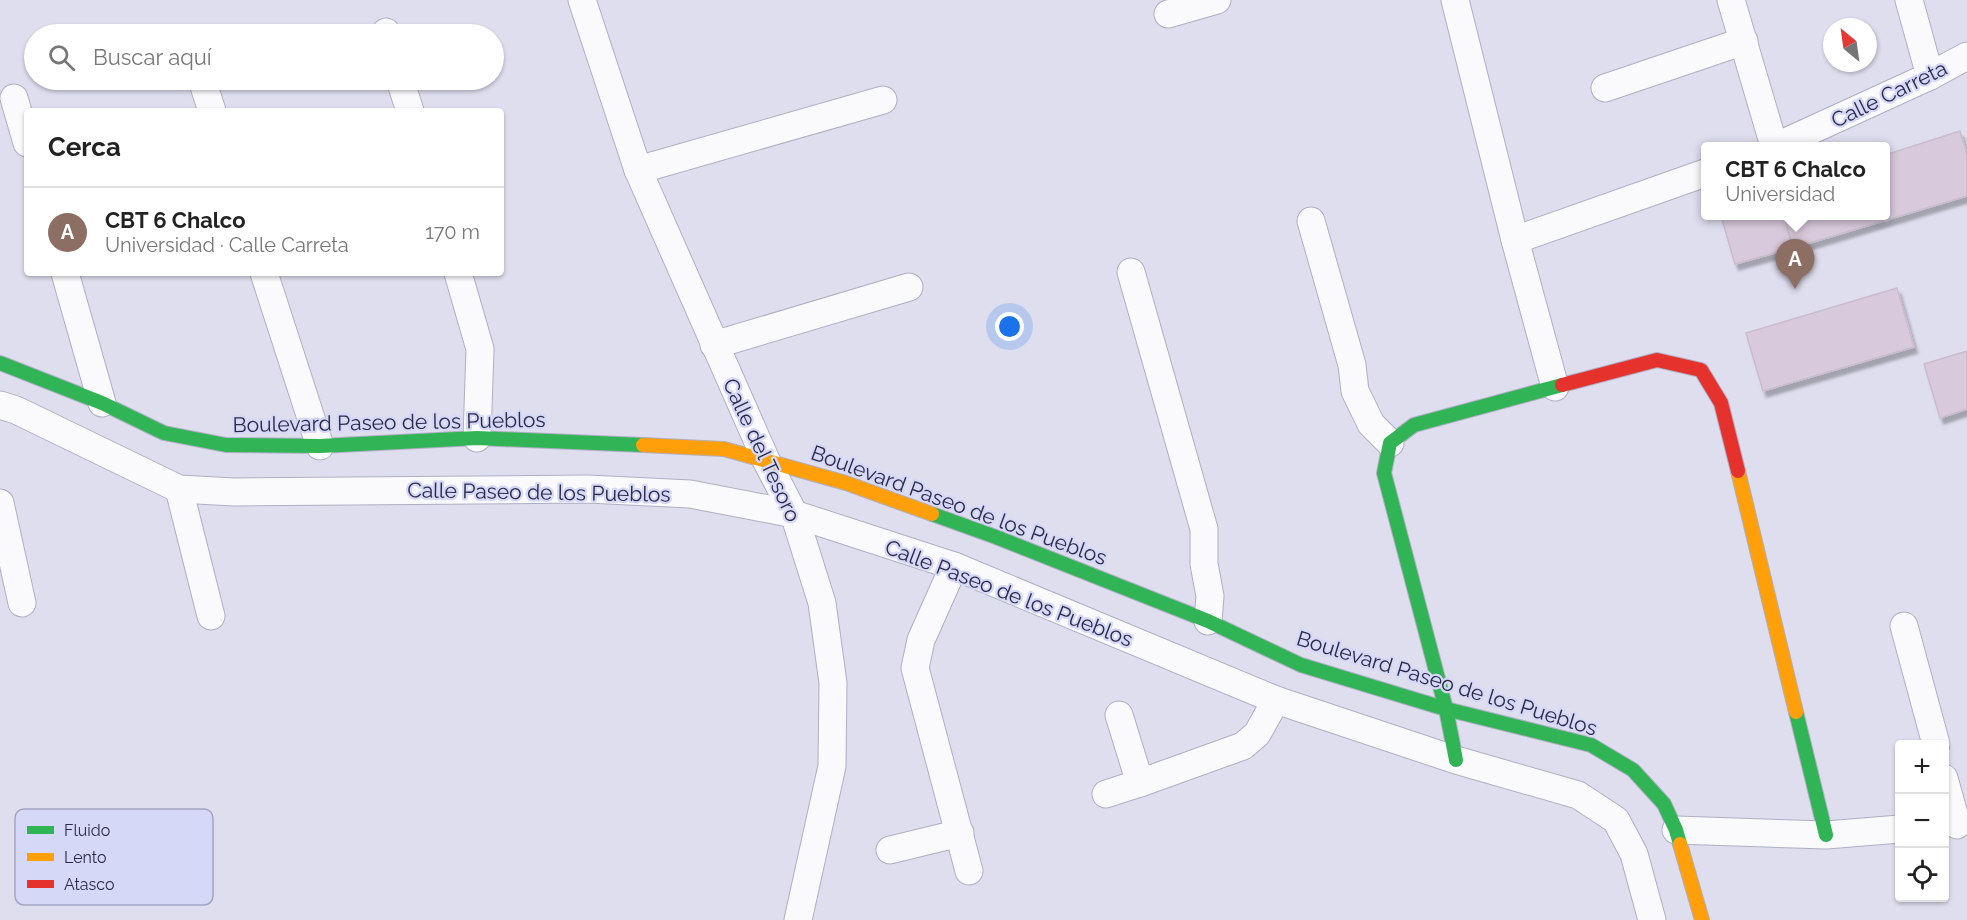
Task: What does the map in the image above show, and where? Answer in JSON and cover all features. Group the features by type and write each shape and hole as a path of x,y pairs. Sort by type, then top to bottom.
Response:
{"street":[{"name":"Calle del Tesoro","path":"582,0 638,170 766,460 794,514 822,603 833,683 832,766 798,920"},
{"path":"1168,14 1216,0"},
{"path":"1455,0 1515,240 1555,387"},
{"path":"1731,0 1774,142"},
{"path":"1909,0 1930,76"},
{"path":"1605,88 1744,41"},
{"name":"Calle Carreta","path":"1786,142 1930,76 1967,56"},
{"path":"205,90 211,108"},
{"path":"403,90 409,108"},
{"path":"14,98 24,133"},
{"path":"638,170 883,100"},
{"path":"1515,240 1701,174"},
{"path":"1311,221 1352,364 1355,391 1371,424 1390,443"},
{"path":"1131,272 1204,529 1204,564 1210,596 1208,621"},
{"path":"66,276 102,403"},
{"path":"265,276 320,446"},
{"path":"459,276 480,348 477,438"},
{"path":"714,345 909,287"},
{"path":"1456,760 1446,709 1384,473 1390,443 1414,425 1657,360 1701,370 1721,403 1826,835"},
{"name":"Boulevard Paseo de los Pueblos","path":"0,363 102,403 164,433 226,445 320,446 477,438 724,449 766,460 846,483 985,533 1208,621 1301,665 1446,709 1591,745 1633,770 1664,804 1676,830"},
{"name":"Calle Paseo de los Pueblos","path":"0,405 16,410 179,489 234,492 588,489 690,494 794,514 954,566 1276,700 1456,760 1578,795 1616,820 1634,854 1652,920"},
{"path":"179,489 211,616"},
{"path":"0,503 22,603"},
{"path":"954,566 921,640 915,668 969,871"},
{"path":"1904,626 1935,740"},
{"path":"1106,794 1243,746 1257,734 1276,700"},
{"path":"1119,715 1140,783"},
{"path":"1948,794 1956,825"},
{"path":"1702,920 1676,830 1826,835 1895,829"},
{"path":"890,850 960,833"}],"building":[{"path":"1960,131 1967,155 1967,196 1890,219 1890,153"},
{"path":"1722,220 1785,220 1793,248 1735,264"},
{"path":"1785,220 1887,220 1793,248"},
{"path":"1897,288 1914,347 1763,391 1746,333"},
{"path":"1967,351 1967,409 1940,418 1924,364"}],"traffic: fast":[{"path":"0,363 102,403 164,433 226,445 320,446 477,438 643,445"},
{"path":"1456,760 1446,709 1384,473 1390,443 1414,425 1562,385"},
{"path":"932,514 1208,621 1301,665 1446,709 1591,745 1633,770 1664,804 1680,844"},
{"path":"1796,712 1826,835"}],"traffic: slow":[{"path":"643,445 724,449 846,483 932,514"},
{"path":"1738,471 1796,712"},
{"path":"1680,844 1702,920"}],"traffic: jam":[{"path":"1562,385 1657,360 1701,370 1721,403 1738,471"}],"place":[{"name":"CBT 6 Chalco","path":"1795,289"}]}
